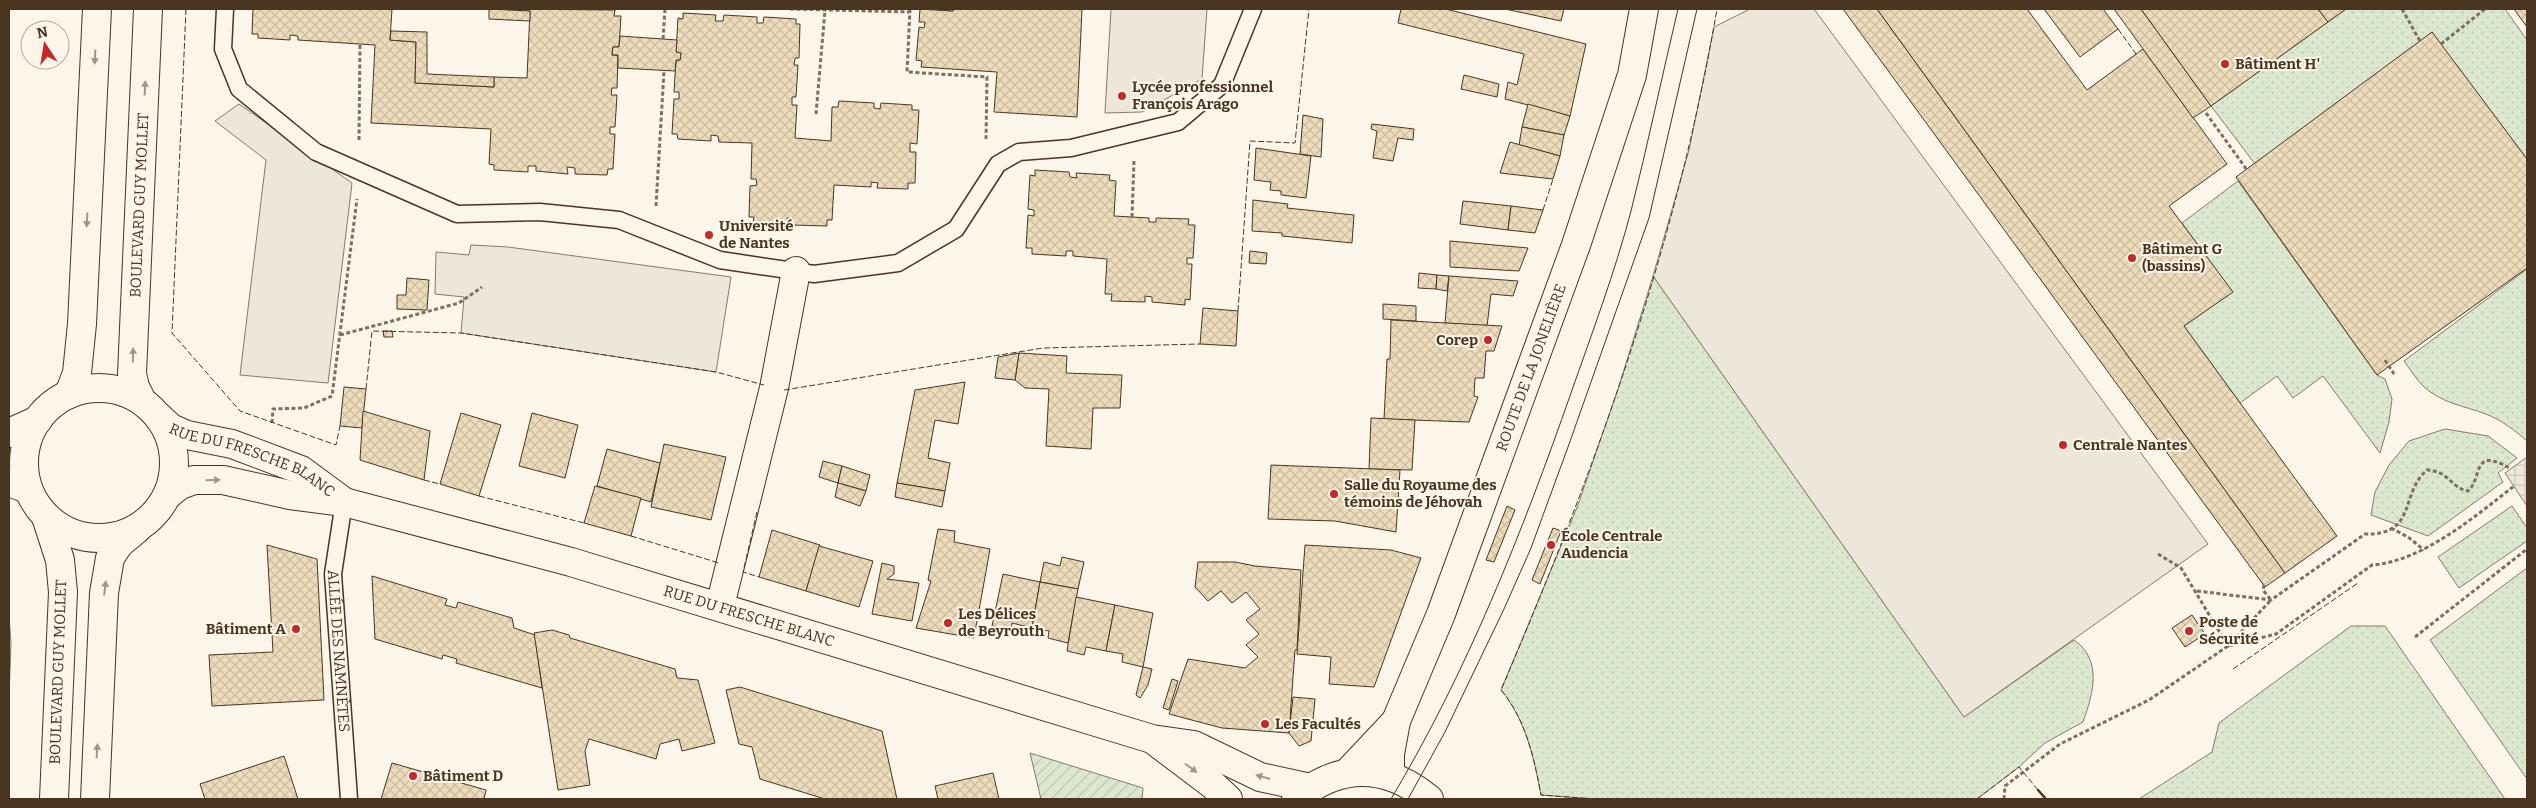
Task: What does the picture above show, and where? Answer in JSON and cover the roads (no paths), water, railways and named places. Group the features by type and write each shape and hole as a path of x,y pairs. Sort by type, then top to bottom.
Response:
{"street":[{"path":"69,394 77,374 82,324 97,9"},
{"name":"BOULEVARD GUY MOLLET","path":"148,9 132,374 135,387 151,409"},
{"name":"ROUTE DE LA JONELIÈRE","path":"1390,776 1390,754 1396,721 1444,604 1570,263 1632,75 1644,9"},
{"path":"720,606 774,388 796,271"},
{"path":"95,799 104,593 110,558 119,544 139,528 156,513 168,494 175,460 170,437 151,409 123,392 101,388 69,394 48,408 38,420 29,436 24,453 24,472 18,486 46,517 57,526 83,537 112,538 139,528"},
{"name":"RUE DU FRESCHE BLANC","path":"151,409 171,428 188,435 232,444 301,470 344,502"},
{"path":"9,433 38,420"},
{"name":"RUE DU FRESCHE BLANC","path":"168,494 180,485 194,480 223,480 290,496 344,502 571,562 720,606 1152,740 1194,745 1260,777 1303,794"},
{"name":"BOULEVARD GUY MOLLET","path":"46,517 60,560 63,592 54,799"},
{"name":"ROUTE DE LA JONELIÈRE","path":"1347,773 1396,721"},
{"name":"RUE DU FRESCHE BLANC","path":"1152,740 1213,785 1228,799"},
{"path":"1303,794 1334,776 1362,772 1390,776 1415,788 1429,799"}],"lane":[{"path":"225,9 223,49 239,89 316,152 457,214 540,212 619,220 720,260 814,274 898,263 956,229 998,164 1019,152 1071,148 1178,122 1222,85 1253,9"},
{"name":"ALLÉE DES NAMNÈTES","path":"344,502 333,574 349,799"}],"tram line":[{"path":"1391,799 1419,751 1468,652 1533,498 1603,302 1625,234 1678,9"},
{"path":"1408,799 1445,732 1504,609 1531,548 1568,447 1649,218 1697,9"}],"place":[{"name":"Bâtiment H'","path":"2225,64"},
{"name":"Lycée professionnel François Arago","path":"1122,96"},
{"name":"Université de Nantes","path":"709,235"},
{"name":"Bâtiment G (bassins)","path":"2132,258"},
{"name":"Corep","path":"1488,340"},
{"name":"Centrale Nantes","path":"2063,445"},
{"name":"Salle du Royaume des témoins de Jéhovah","path":"1334,494"},
{"name":"École Centrale Audencia","path":"1551,545"},
{"name":"Les Délices de Beyrouth","path":"948,623"},
{"name":"Bâtiment A","path":"296,629"},
{"name":"Poste de Sécurité","path":"2189,631"},
{"name":"Les Facultés","path":"1265,724"},
{"name":"Bâtiment D","path":"413,776"}]}
